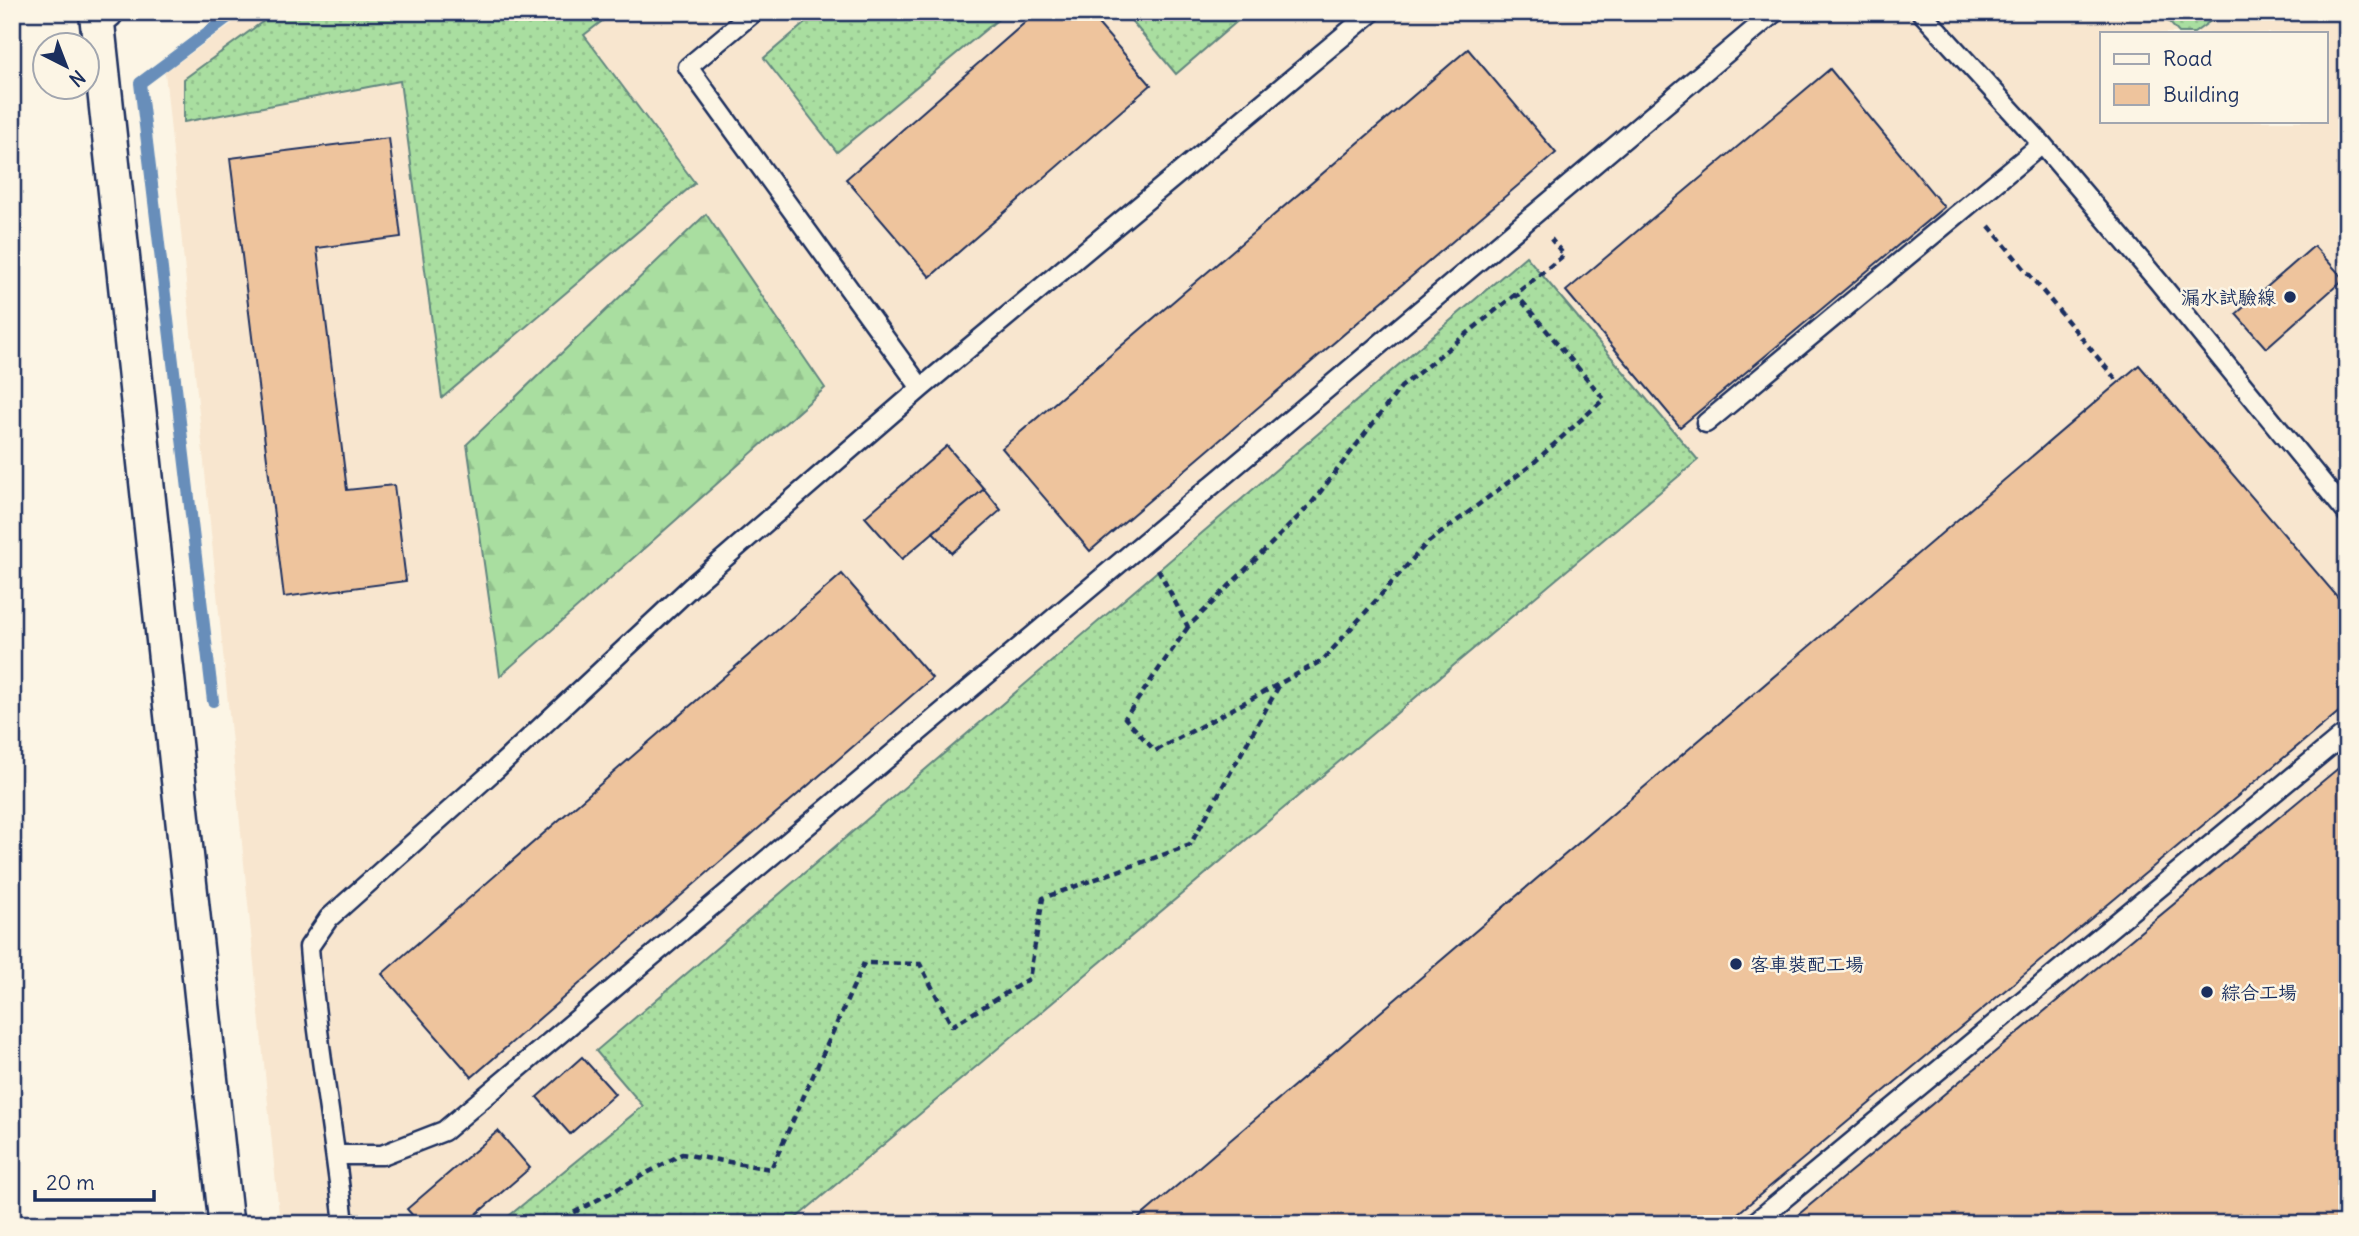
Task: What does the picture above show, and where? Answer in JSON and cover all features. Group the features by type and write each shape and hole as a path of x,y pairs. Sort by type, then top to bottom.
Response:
{"street":[{"path":"100,15 226,1224"}],"lane":[{"path":"754,12 688,67 921,388"},
{"path":"344,1224 320,1052 309,947 329,918 496,769 691,587 921,388 1372,12"},
{"path":"336,1155 382,1155 444,1131 1775,12"},
{"path":"1921,12 2042,144 2158,281 2347,513"},
{"path":"1706,423 2042,144"},
{"path":"1753,1224 2347,732"}],"path":[{"path":"1516,294 1604,399 1530,466 1426,544 1323,660 1155,751 1125,718 1188,627 1311,504 1401,387 1564,254 1533,216"},
{"path":"1983,219 2118,382"},
{"path":"1142,545 1154,559 1188,627"},
{"path":"553,1224 682,1154 771,1168 864,962 919,964 951,1026 1029,979 1043,898 1190,845 1280,684"}],"shaded area":[{"path":"248,12 2347,12 2347,1224 280,1224 165,72"}],"green space":[{"path":"276,12 614,12 584,35 695,183 442,398 400,81 184,122 184,79"},
{"path":"818,12 1007,12 837,152 764,58"},
{"path":"1124,12 1248,12 1176,74"},
{"path":"2160,12 2223,12 2195,32 2178,32"},
{"path":"706,214 825,388 500,676 467,444"},
{"path":"1526,256 1698,460 789,1224 499,1224 643,1106 596,1051"}],"building":[{"path":"1037,12 1088,12 1151,85 930,277 846,179"},
{"path":"1468,49 1556,153 1090,551 1002,448"},
{"path":"1830,69 1944,207 1680,427 1566,291"},
{"path":"389,138 401,237 317,248 347,490 394,485 406,581 284,597 230,158"},
{"name":"漏水試驗線","path":"2314,246 2344,279 2266,348 2236,314"},
{"name":"客車裝配工場","path":"2139,365 2347,608 2347,705 1725,1224 1132,1224"},
{"path":"947,446 984,489 902,559 865,517"},
{"path":"984,489 1001,510 952,553 933,532"},
{"path":"842,574 932,678 472,1077 382,974"},
{"name":"綜合工場","path":"2347,761 2347,1224 1787,1224"},
{"path":"582,1057 615,1094 570,1134 537,1097"},
{"path":"498,1131 530,1168 465,1224 420,1224 407,1209"}],"waterway":[{"path":"213,701 140,83 235,12"}],"place":[{"name":"漏水試驗線","path":"2290,297"},
{"name":"客車裝配工場","path":"1736,964"},
{"name":"綜合工場","path":"2207,992"}]}
